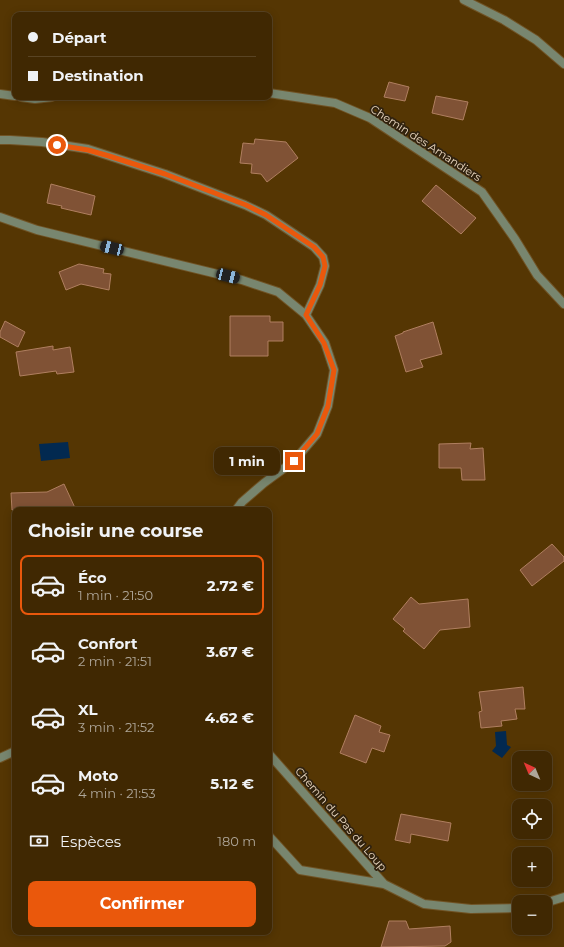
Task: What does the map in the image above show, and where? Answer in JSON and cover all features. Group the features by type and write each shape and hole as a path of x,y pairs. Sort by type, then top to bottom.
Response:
{"street":[{"path":"464,0 504,20 536,40 564,64"},
{"name":"Chemin des Amandiers","path":"272,93 335,103 370,118 482,192 515,239 537,275 564,304"},
{"path":"0,94 12,96"},
{"path":"0,140 42,142 88,150 165,174 246,205 266,215 314,247 323,257 325,266 320,285 306,315"},
{"path":"0,217 37,230 242,280 278,292 306,315 324,343 334,370 328,406 317,434 294,461 264,483 238,507"},
{"path":"0,758 12,752"},
{"name":"Chemin du Pas du Loup","path":"272,757 384,884 424,904 471,909 512,908"},
{"path":"272,839 300,870 384,884"},
{"path":"552,901 564,897"}],"water":[{"path":"68,442 70,458 41,461 39,444"},
{"path":"506,731 507,745 511,747 502,758 492,751 496,746 495,732"}],"building":[{"path":"389,82 409,87 405,101 384,97"},
{"path":"436,96 468,102 463,120 432,113"},
{"path":"255,139 286,142 298,158 267,182 261,174 251,173 252,164 240,163 243,143 254,144"},
{"path":"51,184 95,196 91,215 47,203"},
{"path":"436,185 476,218 461,234 422,201"},
{"path":"79,264 104,269 103,273 111,274 109,290 81,284 66,290 59,272"},
{"path":"230,316 270,316 270,322 283,322 283,341 268,341 268,356 230,356"},
{"path":"5,321 25,332 18,347 0,337 0,332"},
{"path":"433,322 442,354 420,360 423,367 406,372 395,336"},
{"path":"53,346 53,350 70,347 74,372 57,374 56,371 20,376 16,352"},
{"path":"471,443 470,449 483,448 485,480 462,480 461,468 439,468 439,444"},
{"path":"64,484 75,507 12,507 12,510 11,493 47,492"},
{"path":"552,544 564,557 564,561 532,586 520,570"},
{"path":"411,597 419,604 468,599 470,627 440,630 424,649 403,631 405,629 393,619"},
{"path":"523,687 525,709 515,709 517,719 501,721 502,726 481,728 479,712 482,711 479,692"},
{"path":"355,715 381,726 379,732 390,735 384,752 372,748 366,763 340,753"},
{"path":"401,814 451,823 448,841 411,834 410,843 395,840"},
{"path":"389,921 406,921 409,929 450,926 451,942 445,946 381,947"}],"route":[{"path":"57,145 88,150 109,156 165,174 246,205 266,215 314,247 323,257 325,266 320,285 306,315 324,343 334,370 328,406 317,434 294,461"}]}
